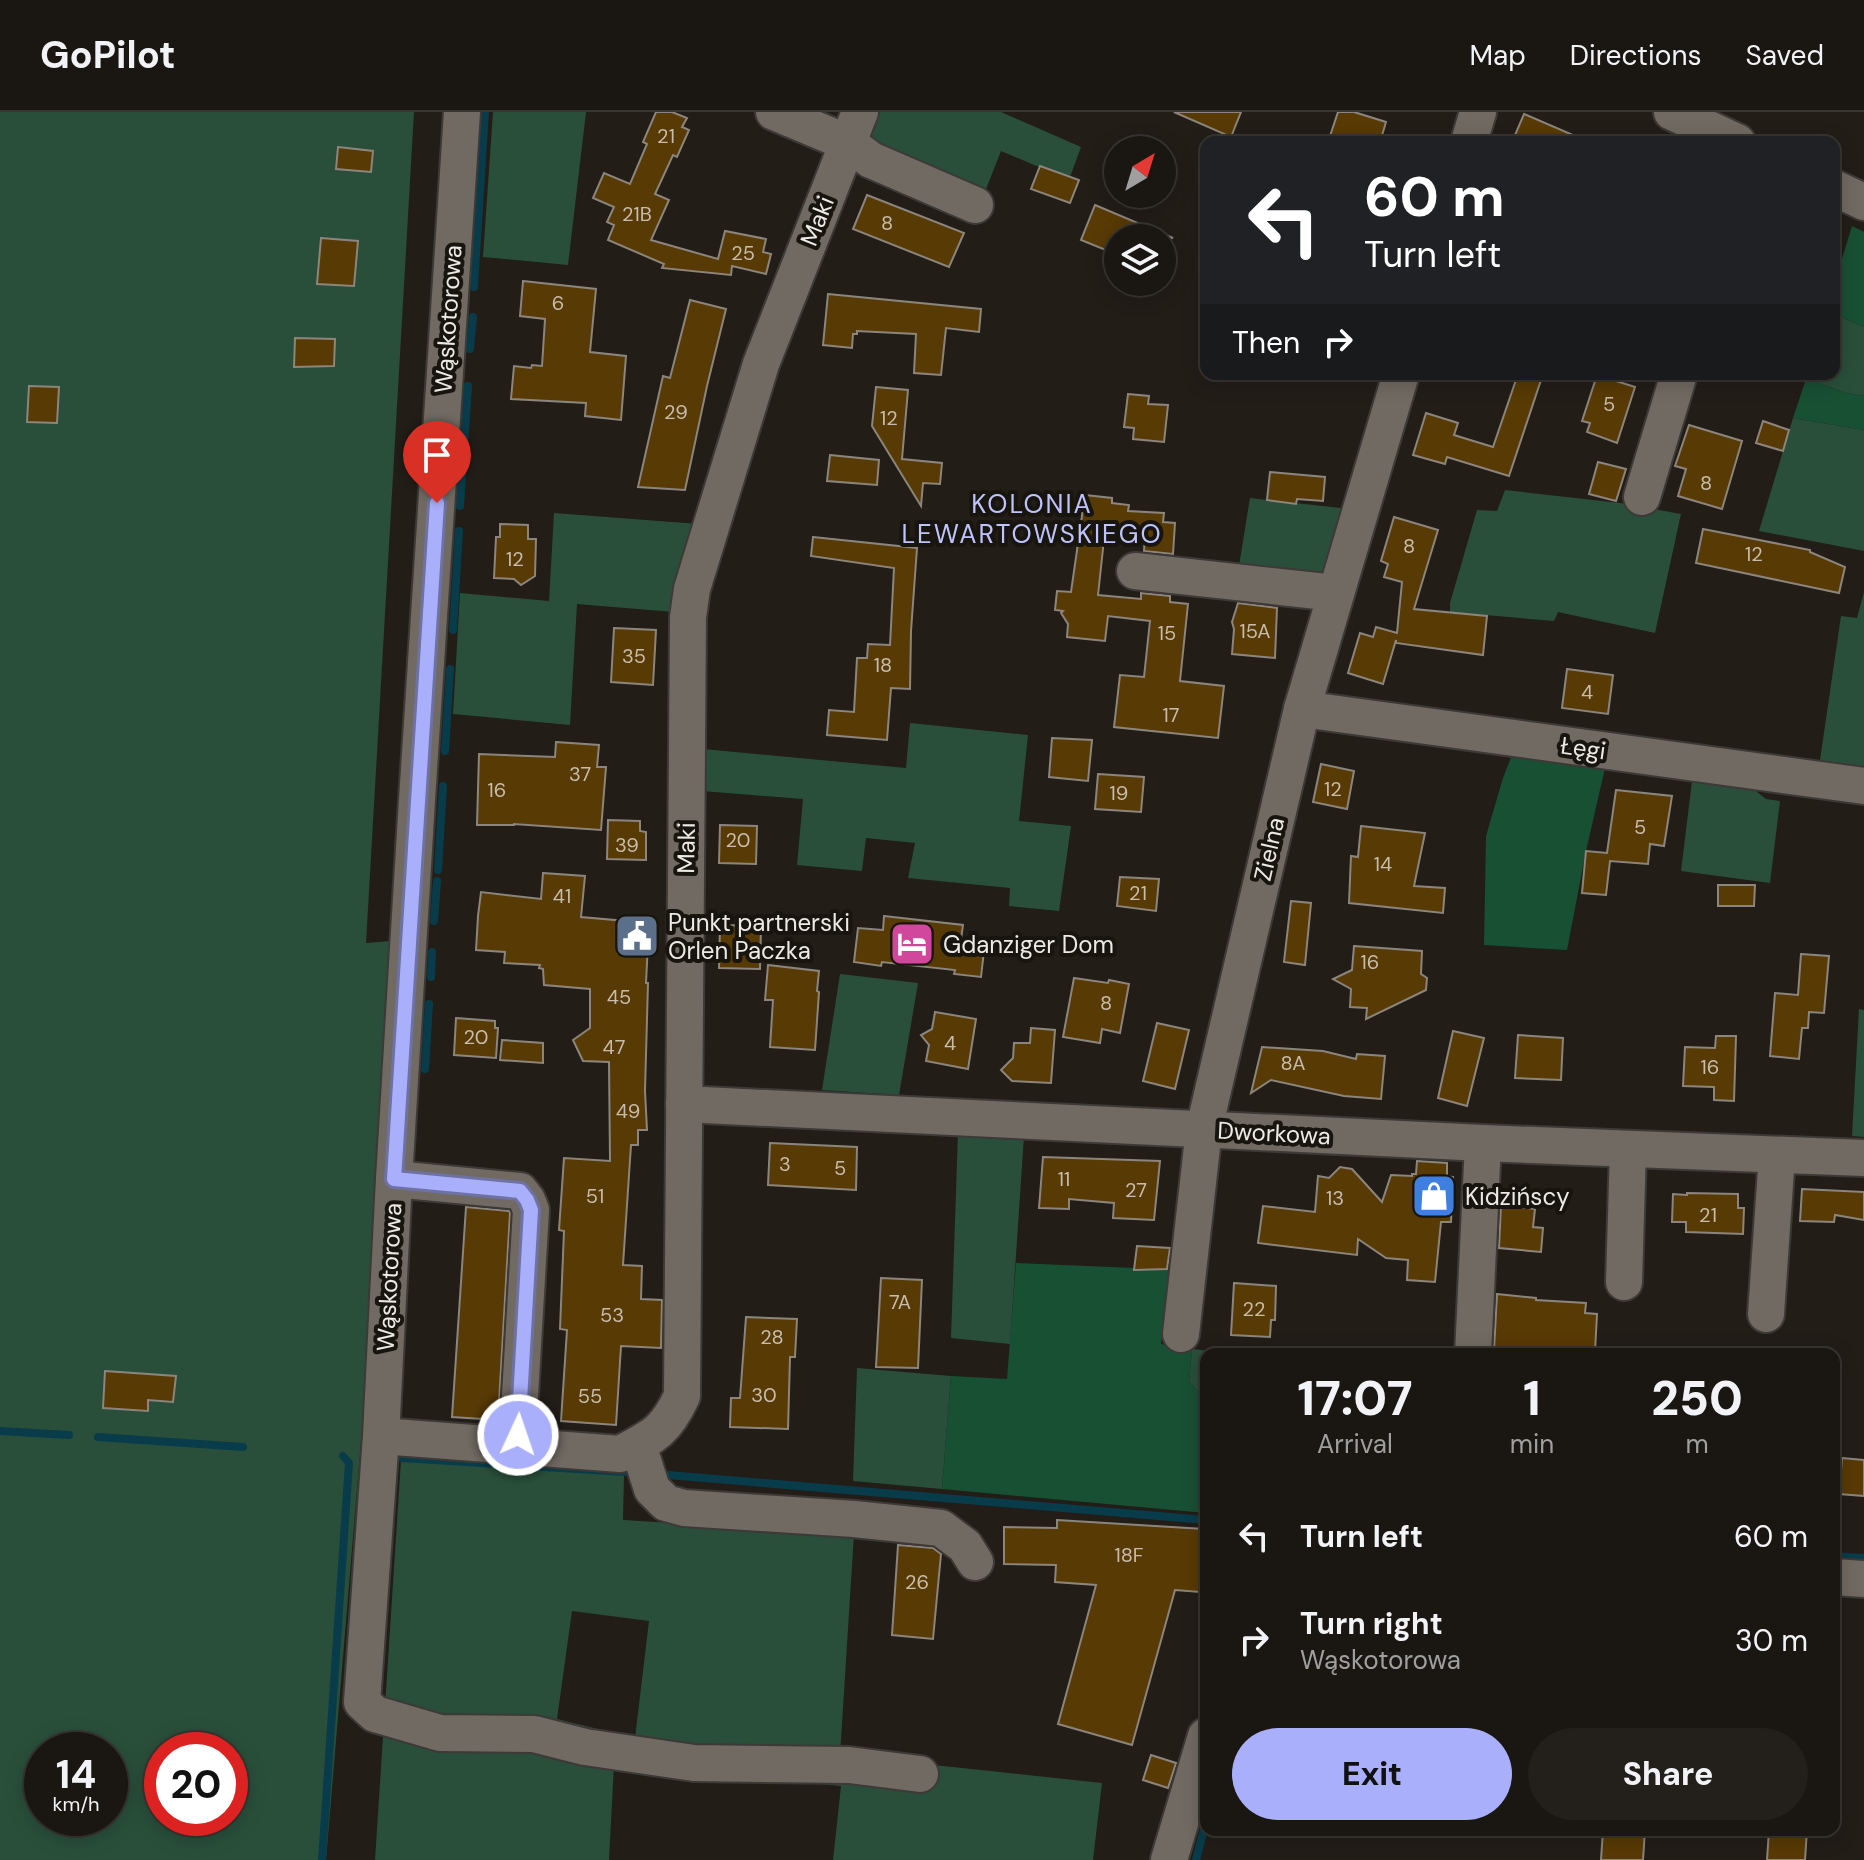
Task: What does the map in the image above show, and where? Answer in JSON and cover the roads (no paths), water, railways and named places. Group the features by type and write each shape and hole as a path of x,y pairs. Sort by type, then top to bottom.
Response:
{"street":[{"name":"Wąskotorowa","path":"462,112 362,1702 375,1714 440,1733 534,1734 585,1747 694,1763 849,1765 920,1774"},
{"path":"774,112 854,128 871,160 975,205"},
{"path":"1471,136 1478,112"},
{"path":"1672,112 1724,136"},
{"name":"Maki","path":"381,1436 620,1454 653,1437 671,1419 682,1396 688,617 692,589 761,364 854,128"},
{"path":"1840,191 1864,202"},
{"name":"Zielna","path":"1181,1334 1204,1129 1302,709 1399,380"},
{"path":"1642,497 1677,380"},
{"path":"1135,571 1336,593"},
{"name":"Łęgi","path":"1302,709 1864,786"},
{"name":"Dworkowa","path":"684,1104 1483,1143 1864,1158"},
{"path":"1473,1348 1483,1143"},
{"path":"1624,1282 1628,1149"},
{"path":"1766,1314 1777,1155"},
{"path":"394,1179 520,1191 527,1200 531,1210 517,1446"},
{"path":"638,1445 652,1489 666,1503 684,1508 941,1528 965,1546 975,1562"},
{"path":"1840,1577 1864,1579"},
{"path":"1169,1860 1200,1756"}],"waterway":[{"path":"474,287 485,112"},
{"path":"470,349 473,317"},
{"path":"460,506 468,386"},
{"path":"453,630 459,531"},
{"path":"445,751 450,669"},
{"path":"438,870 443,786"},
{"path":"434,921 437,881"},
{"path":"431,977 432,952"},
{"path":"425,1069 429,1004"},
{"path":"0,1431 69,1435"},
{"path":"98,1437 243,1447"},
{"path":"322,1860 349,1463 343,1456"},
{"path":"402,1458 626,1472"},
{"path":"668,1475 1200,1519"},
{"path":"1840,1556 1864,1558"},
{"path":"1196,1860 1202,1836"}],"place":[{"name":"Punkt partnerski Orlen Paczka","path":"637,936"},
{"name":"Gdanziger Dom","path":"912,944"},
{"name":"Kidzińscy","path":"1434,1196"}],"district":[{"name":"KOLONIA LEWARTOWSKIEGO","path":"1032,519"}]}
